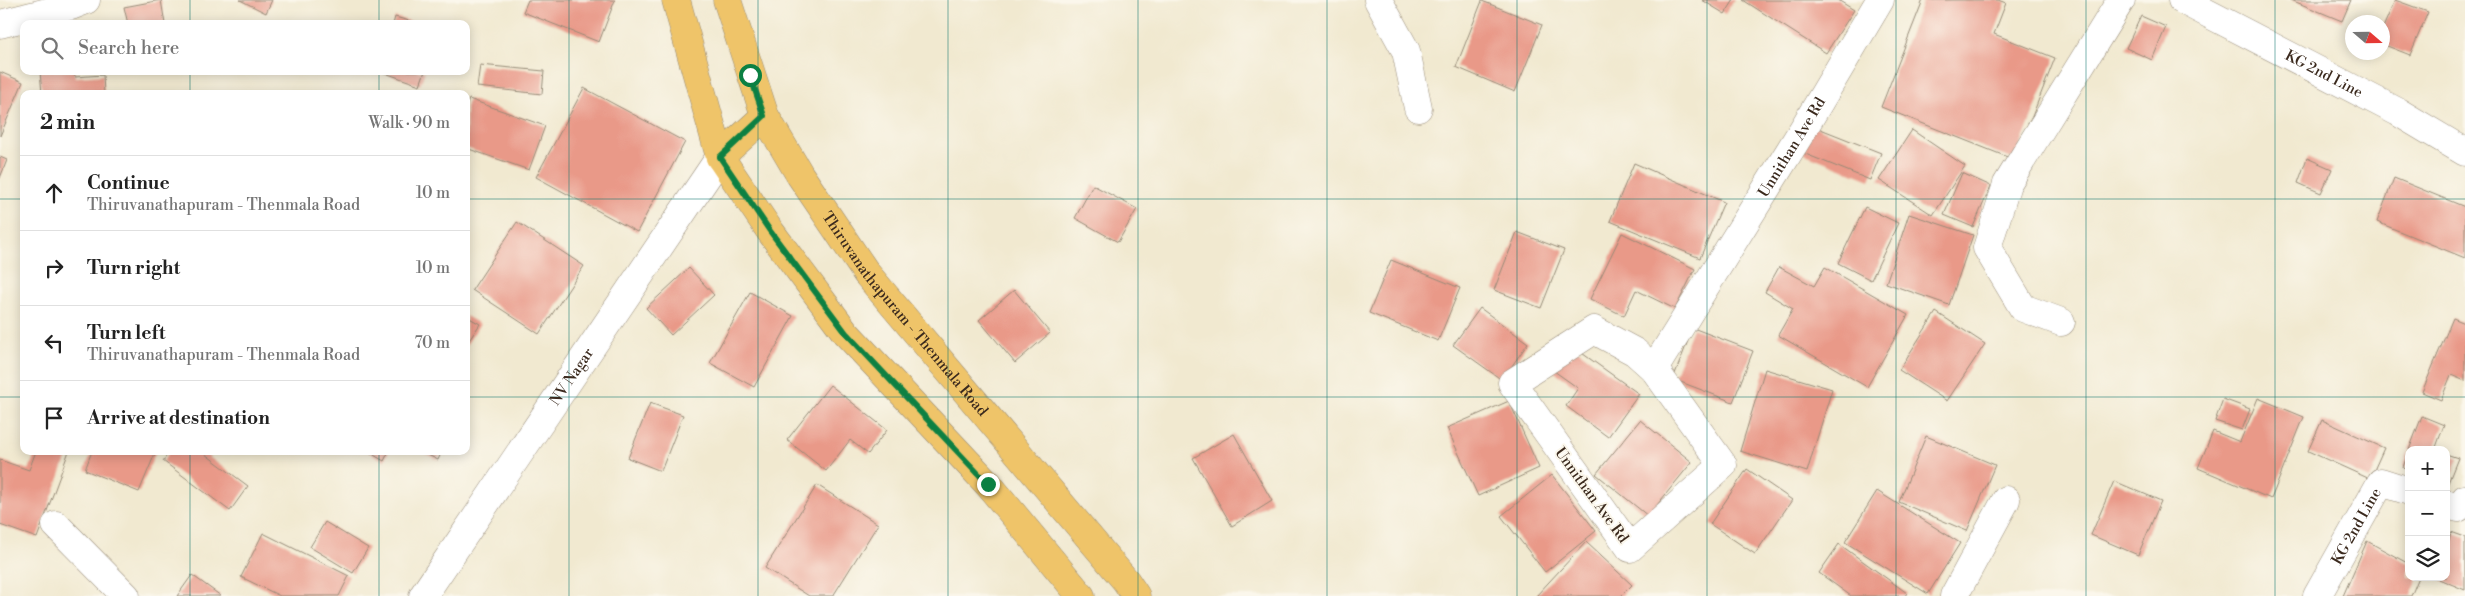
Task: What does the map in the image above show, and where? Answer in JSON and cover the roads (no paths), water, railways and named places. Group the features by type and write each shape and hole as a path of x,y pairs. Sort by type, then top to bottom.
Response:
{"main road":[{"path":"676,0 720,157 770,231 846,333 988,484 1080,596"},
{"name":"Thiruvanathapuram - Thenmala Road","path":"727,0 764,116 800,175 867,274 1126,580 1136,596"},
{"path":"720,157 764,116"}],"street":[{"path":"0,24 71,6 86,0"},
{"path":"1378,0 1406,51 1418,108"},
{"name":"Unnithan Ave Rd","path":"1654,369 1802,131 1880,0"},
{"path":"2061,322 2023,308 1988,248 2007,184 2121,0"},
{"name":"KG 2nd Line","path":"2182,0 2398,112 2465,152"},
{"name":"NV Nagar","path":"424,596 720,157"},
{"name":"Unnithan Ave Rd","path":"1594,330 1635,352 1654,369 1723,465 1630,548 1512,383 1594,330"},
{"name":"KG 2nd Line","path":"2317,596 2381,482 2405,490"},
{"path":"2450,505 2458,508 2465,499"},
{"path":"1954,596 2006,500"},
{"path":"56,525 126,596"}]}
